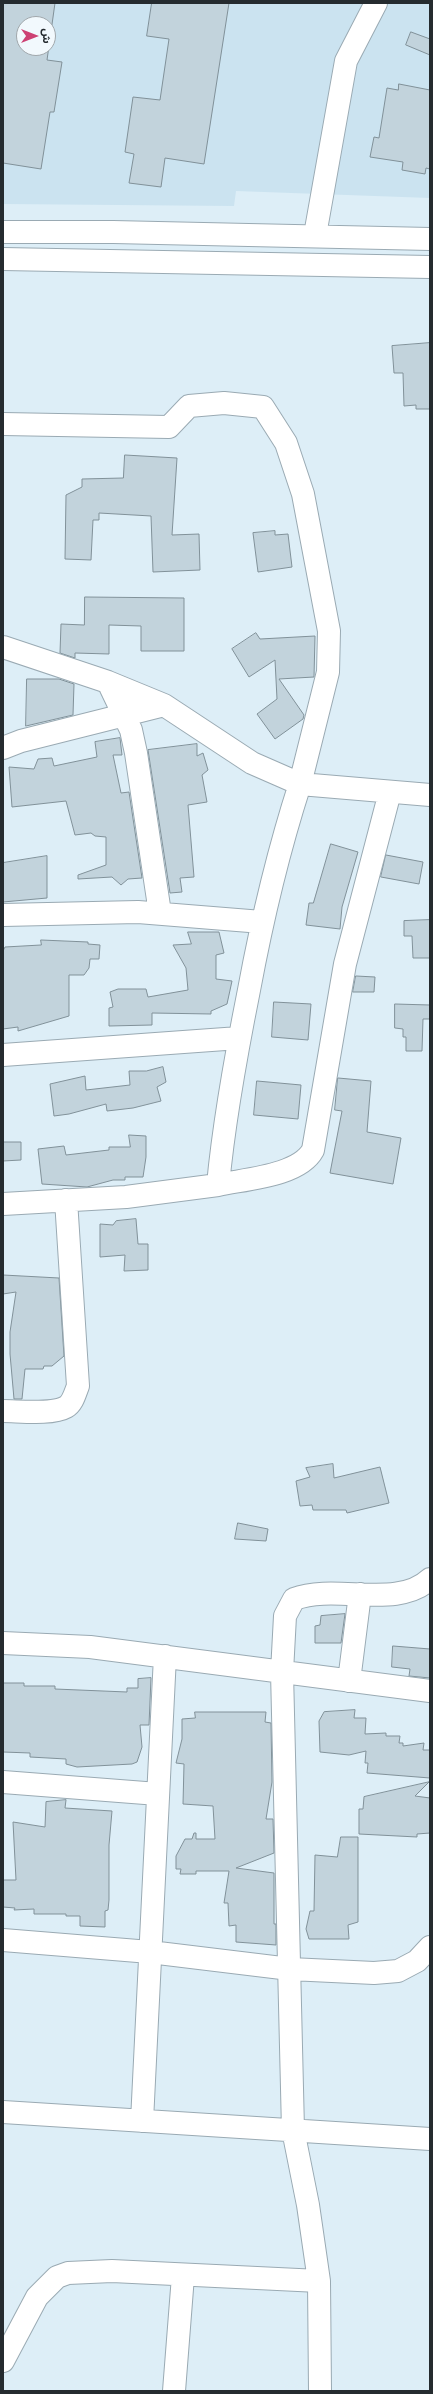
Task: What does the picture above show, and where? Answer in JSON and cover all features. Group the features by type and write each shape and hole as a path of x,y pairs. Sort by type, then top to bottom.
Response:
{"street":[{"path":"315,236 346,61 376,3"},
{"path":"3,232 430,239"},
{"path":"3,259 430,267"},
{"path":"3,424 169,427 190,406 224,403 263,407 286,443 303,494 329,631 328,672 300,784 282,839 262,922 239,1038 222,1143 218,1185"},
{"path":"3,647 108,682 164,705 252,763 300,784 430,795"},
{"path":"108,682 131,730 136,753 160,913"},
{"path":"3,748 21,741 164,705"},
{"path":"3,1204 126,1197 218,1185 285,1171 308,1157 313,1150 345,964 390,792"},
{"path":"3,915 88,912 160,913 262,922"},
{"path":"3,1055 239,1038"},
{"path":"3,1411 50,1411 66,1407 73,1399 78,1386 66,1200"},
{"path":"320,2391 319,2281 308,2205 293,2130 282,1672 285,1616 294,1599 310,1593 409,1593 430,1579"},
{"path":"349,1681 360,1594"},
{"path":"3,1643 90,1647 430,1691"},
{"path":"142,2121 165,1656"},
{"path":"3,1782 158,1794"},
{"path":"3,1940 150,1952 290,1969 374,1973 398,1971 416,1961 430,1947"},
{"path":"3,2112 430,2139"},
{"path":"3,2361 37,2297 57,2277 81,2271 319,2281"},
{"path":"174,2391 183,2276"}],"shaded area":[{"path":"3,3 430,3 430,198 236,191 234,206 3,204"}],"building":[{"path":"3,3 55,3 53,16 16,16 16,56 48,56 47,60 62,62 54,112 50,112 41,169 3,163"},
{"path":"152,3 229,3 204,164 165,158 161,187 129,183 134,154 125,152 133,97 160,100 169,39 147,36"},
{"path":"411,32 430,39 430,55 406,45"},
{"path":"399,84 430,90 430,169 426,168 425,174 402,170 403,162 370,157 374,137 379,138 387,88 398,90"},
{"path":"430,343 430,409 416,409 416,405 404,406 403,373 394,373 392,346"},
{"path":"125,455 177,458 172,535 199,534 200,570 153,572 151,516 99,513 99,520 93,520 91,560 65,559 66,495 82,487 82,479 123,478"},
{"path":"275,531 275,535 288,534 292,567 258,572 253,533"},
{"path":"85,597 184,598 184,651 141,651 141,626 109,625 109,654 75,653 75,658 60,653 61,624 84,625"},
{"path":"256,633 260,639 315,636 314,677 279,679 304,715 303,719 275,739 257,714 277,699 275,660 249,677 232,649"},
{"path":"27,679 59,679 74,684 73,715 26,726"},
{"path":"120,738 122,755 113,755 121,793 129,792 142,878 128,879 121,885 112,877 78,879 78,875 106,865 106,837 95,836 91,833 75,835 66,801 12,807 9,767 34,769 38,759 52,758 54,766 97,757 95,742"},
{"path":"197,744 197,756 203,753 208,770 202,775 207,802 188,805 194,877 180,878 182,892 170,893 148,750"},
{"path":"331,844 358,852 342,907 340,929 306,925 309,903 313,903"},
{"path":"386,855 423,862 419,884 381,877"},
{"path":"47,856 47,898 3,902 3,863"},
{"path":"430,920 430,958 413,958 412,936 404,936 404,921"},
{"path":"188,932 219,932 224,953 216,955 216,979 232,981 227,1004 211,1011 211,1014 152,1013 152,1025 109,1026 109,1008 113,1007 110,992 118,989 146,989 148,997 188,990 186,968 173,945 191,944"},
{"path":"41,940 88,942 88,944 100,945 99,959 90,959 89,968 84,975 69,975 69,1016 18,1031 18,1027 3,1029 3,951 5,947 41,945"},
{"path":"356,976 375,977 374,992 353,992"},
{"path":"274,1002 311,1004 308,1040 272,1037"},
{"path":"395,1004 430,1005 430,1019 423,1019 422,1051 406,1051 406,1037 403,1037 403,1029 395,1028"},
{"path":"163,1067 166,1082 157,1087 161,1101 133,1108 107,1111 106,1104 69,1114 54,1116 50,1084 85,1076 86,1090 130,1085 129,1071 146,1071"},
{"path":"338,1078 371,1081 367,1132 401,1138 393,1184 330,1173 342,1111 335,1110"},
{"path":"257,1081 301,1085 298,1119 254,1115"},
{"path":"129,1135 146,1136 146,1157 143,1177 125,1177 125,1180 113,1180 87,1187 42,1184 38,1149 64,1146 66,1155 109,1150 109,1147 130,1147"},
{"path":"3,1142 21,1142 21,1160 3,1161"},
{"path":"136,1219 138,1244 148,1244 148,1270 124,1271 125,1255 100,1257 100,1224 113,1225 116,1221"},
{"path":"3,1275 59,1278 64,1356 52,1366 44,1366 43,1369 25,1369 22,1399 14,1399 10,1354 10,1332 16,1292 3,1294"},
{"path":"333,1464 334,1478 380,1467 389,1503 347,1513 346,1510 313,1510 312,1505 300,1506 296,1481 310,1477 306,1468"},
{"path":"238,1523 268,1529 266,1541 235,1539"},
{"path":"345,1614 341,1643 315,1643 315,1626 320,1625 321,1616"},
{"path":"393,1646 430,1649 430,1678 409,1676 410,1669 392,1667"},
{"path":"151,1678 149,1725 140,1725 142,1747 137,1762 132,1764 77,1767 66,1764 66,1759 30,1757 30,1753 3,1752 3,1683 24,1683 24,1686 55,1686 55,1689 127,1692 127,1688 138,1688 138,1679"},
{"path":"355,1710 354,1718 366,1718 365,1734 386,1733 386,1736 400,1736 399,1743 403,1743 403,1746 424,1743 423,1750 430,1750 430,1778 367,1773 368,1763 365,1763 366,1751 349,1755 320,1752 319,1721 324,1712"},
{"path":"195,1712 266,1712 265,1722 271,1723 272,1782 266,1819 273,1819 274,1853 236,1868 274,1873 274,1924 276,1924 276,1945 236,1942 236,1925 229,1926 228,1903 224,1903 229,1871 196,1871 196,1874 180,1874 181,1869 176,1869 176,1856 185,1839 192,1839 194,1833 196,1833 196,1839 215,1839 213,1806 183,1804 184,1764 176,1763 182,1739 182,1719 195,1718"},
{"path":"429,1782 415,1796 430,1798 430,1833 417,1834 417,1837 359,1834 359,1809 363,1809 364,1797"},
{"path":"66,1800 65,1808 112,1811 109,1845 109,1900 108,1910 105,1911 105,1927 80,1926 80,1916 66,1916 66,1914 34,1914 34,1909 14,1910 15,1908 3,1907 3,1880 16,1880 13,1822 45,1827 46,1802"},
{"path":"341,1837 358,1837 358,1922 348,1925 349,1939 309,1939 306,1929 310,1911 314,1911 315,1855 337,1857"}]}
